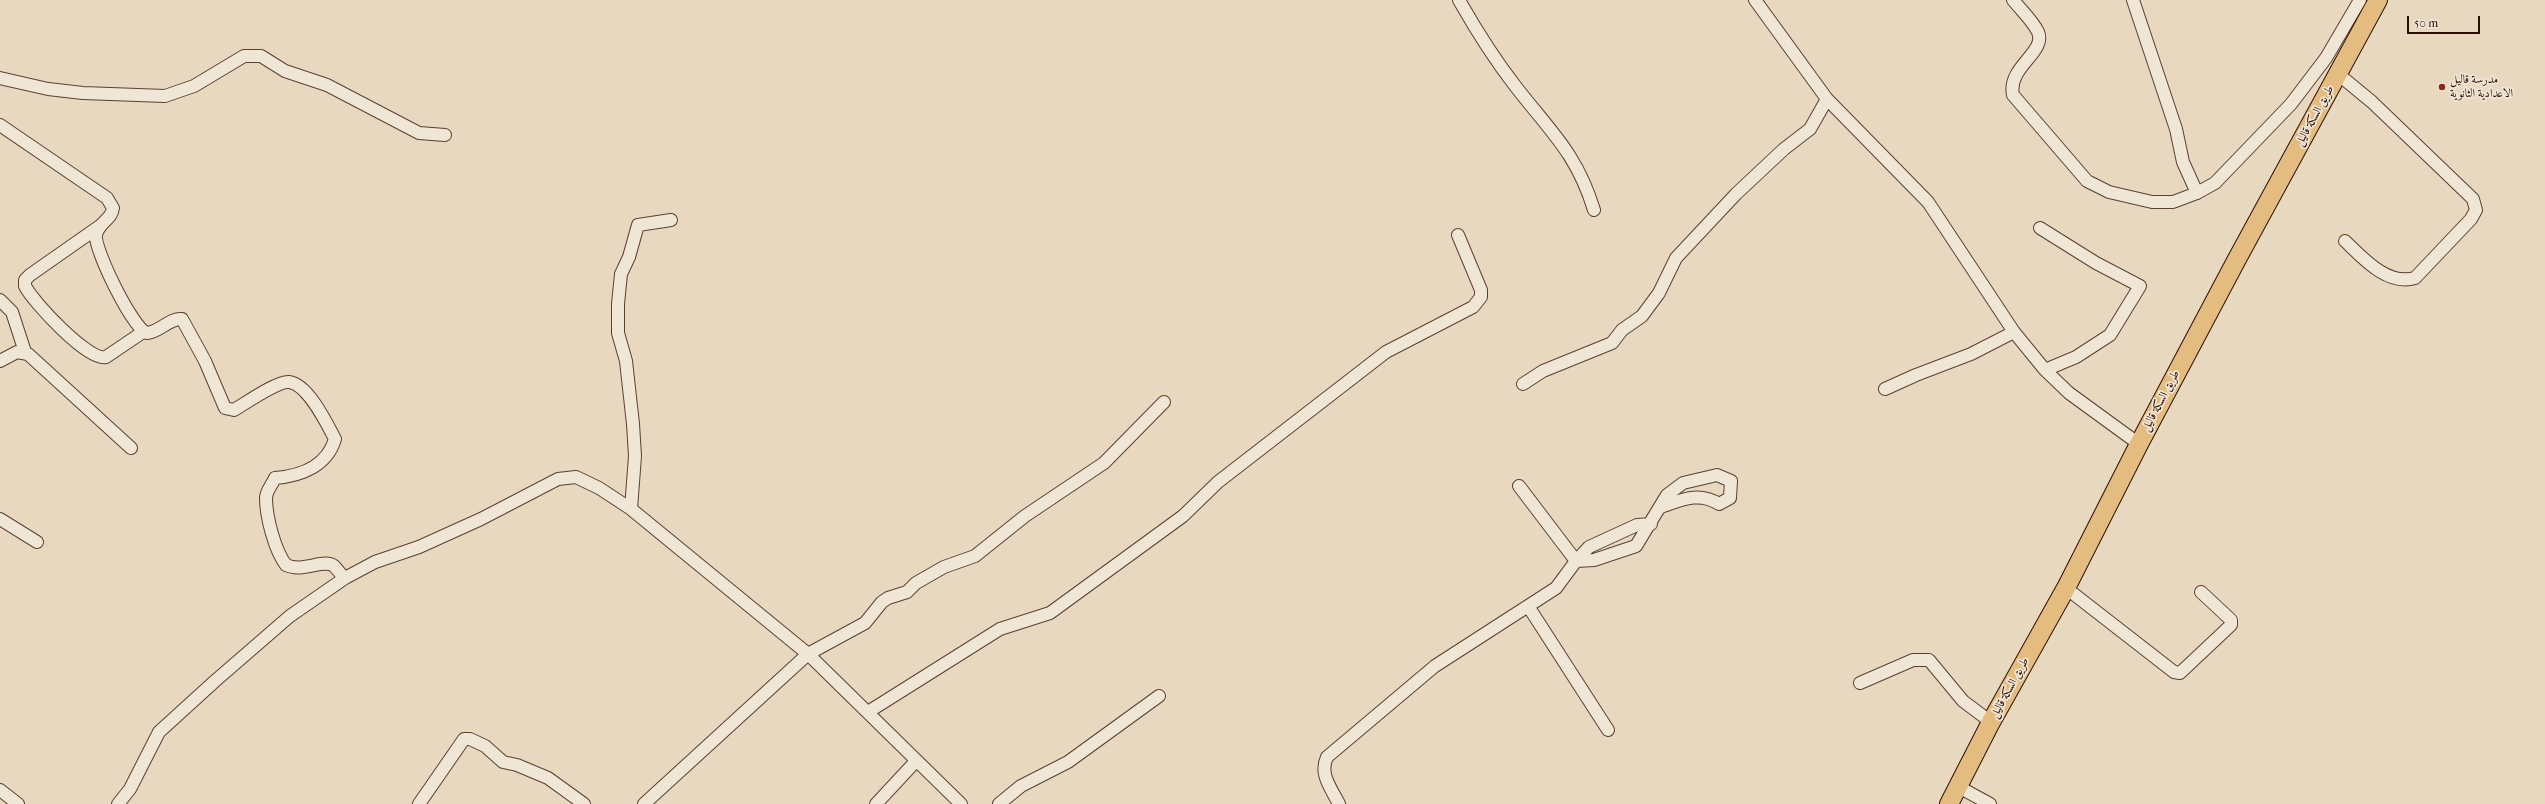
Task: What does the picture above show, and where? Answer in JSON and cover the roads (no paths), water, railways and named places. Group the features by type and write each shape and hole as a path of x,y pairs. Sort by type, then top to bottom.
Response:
{"main road":[{"name":"طريق السكة قاليل","path":"1949,804 1991,722 2066,588 2138,444 2378,0"}],"street":[{"path":"1460,0 1515,86 1566,148 1586,186 1594,210"},
{"path":"1755,0 1826,99 1928,202 2014,332 2045,370 2069,393 2138,444"},
{"path":"2013,0 2038,33 2039,40 2035,50 2015,75 2011,85 2013,95 2087,181 2108,192 2152,202 2173,202 2198,193 2215,183 2291,104 2326,58 2360,0"},
{"path":"2133,0 2176,128 2183,162 2198,193"},
{"path":"0,78 48,89 83,93 166,96 194,86 244,56 254,54 268,59 285,71 327,85 419,134 445,135"},
{"path":"2338,74 2372,102 2468,194 2473,199 2476,210 2470,219 2415,278 2407,280 2382,274 2345,241"},
{"path":"1523,384 1543,371 1612,343 1622,330 1642,316 1659,293 1676,258 1747,184 1784,149 1810,129 1826,99"},
{"path":"0,125 107,198 114,208 113,213 100,226 25,280 25,286 41,306 95,356 100,358 106,357 143,332 155,332 176,319 182,319 204,361 222,404 228,409 234,410 282,383 294,384 306,392 322,415 335,439 331,451 316,467 287,477 275,478 268,489 266,498 275,544 286,565 300,569 324,563 334,566 345,578"},
{"path":"631,509 635,456 627,369 618,333 621,274 629,257 638,225 671,220"},
{"path":"100,226 96,235 100,254 131,316 143,332"},
{"path":"2040,228 2096,263 2140,286 2110,335 2076,357 2045,370"},
{"path":"868,712 1000,629 1050,613 1183,516 1218,482 1386,352 1473,307 1481,297 1481,290 1458,235"},
{"path":"0,300 12,312 25,352 131,448"},
{"path":"1885,389 1916,374 1971,354 2014,332"},
{"path":"0,361 12,353 25,352"},
{"path":"644,804 808,654 865,623 882,602 888,598 907,592 916,584 944,567 975,556 1026,516 1104,463 1164,402"},
{"path":"1576,560 1594,560 1636,546 1651,524 1667,495 1683,483 1717,475 1731,481 1730,498 1719,504 1708,498 1689,497 1661,507"},
{"path":"118,804 130,789 159,732 290,616 345,578 375,562 419,547 481,519 558,479 576,477 599,488 631,509 808,654 962,804"},
{"path":"1520,486 1576,560"},
{"path":"0,519 37,542"},
{"path":"1339,804 1324,774 1324,764 1327,757 1435,666 1556,588 1576,560 1589,547 1637,525 1651,524"},
{"path":"1618,535 1636,546"},
{"path":"2066,588 2174,672 2180,673 2231,625 2231,620 2201,592"},
{"path":"1528,606 1608,730"},
{"path":"1860,683 1913,660 1929,660 1963,701 1991,722"},
{"path":"999,804 1021,786 1068,762 1159,696"},
{"path":"419,804 464,740 470,739 485,746 503,762 517,765 548,778 584,804"},
{"path":"876,804 916,760"},
{"path":"1957,786 1990,804"},
{"path":"0,790 18,804"}],"place":[{"name":"مدرسة قاليل الاعدادية الثانوية","path":"2442,87"}]}
